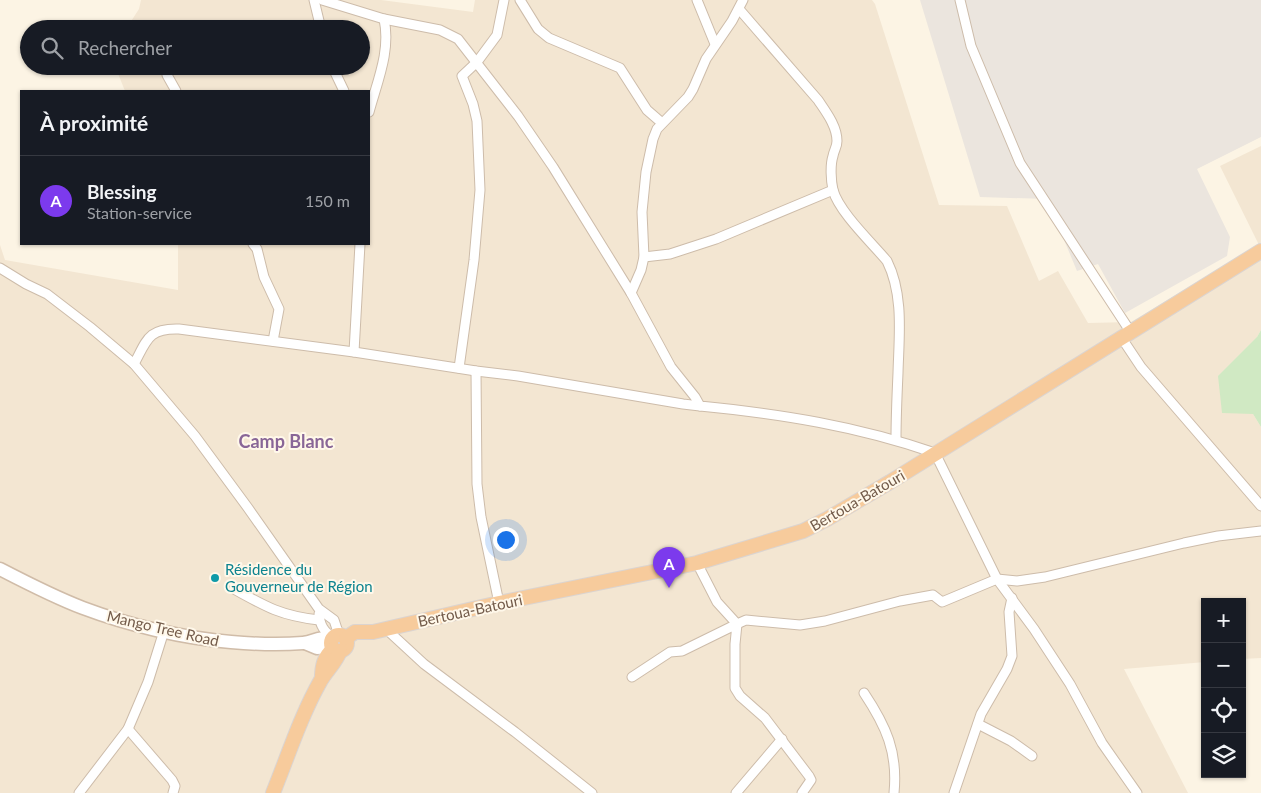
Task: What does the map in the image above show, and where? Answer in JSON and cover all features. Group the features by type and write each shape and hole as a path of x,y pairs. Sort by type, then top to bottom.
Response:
{"highway":[{"name":"Bertoua-Batouri","path":"338,643 355,632 379,630 499,603 697,563 781,538 816,525 1261,251"},
{"path":"273,793 322,678 325,658 338,643"}],"main road":[{"name":"Mango Tree Road","path":"0,569 83,608 164,631 230,642 305,643 322,637 338,643"}],"street":[{"path":"314,0 319,20"},
{"path":"322,0 384,19 446,32 458,39 518,116 553,167 631,293 671,367 700,406"},
{"path":"459,368 474,260 480,190 477,121 473,104 462,76 477,62 497,35 504,0"},
{"path":"520,0 538,29 543,33 564,45 620,68 647,110 662,123"},
{"path":"697,0 715,44"},
{"path":"631,293 641,270 644,257 642,212 652,139 662,123 688,97 715,44 725,32 743,0"},
{"path":"960,0 971,46 1020,162 1126,334 1141,367 1261,506"},
{"path":"739,10 818,100 833,124 837,140 833,156 833,190 840,205 887,261 892,272 899,310 900,329 896,439"},
{"path":"370,108 386,45 387,31 384,19"},
{"path":"167,75 175,90"},
{"path":"336,75 344,90"},
{"path":"644,257 670,254 716,239 833,190"},
{"path":"254,245 257,249 264,276 279,309 273,341"},
{"path":"354,352 360,245"},
{"path":"0,268 26,284 48,294 134,364 195,436 319,609 334,620 338,643"},
{"path":"134,364 153,333 159,330 179,329 518,376 683,404 789,416 896,439 935,453 997,579 1070,684 1102,743 1136,793"},
{"path":"476,371 477,484 481,518 499,603"},
{"path":"632,677 670,652 682,651 746,620 800,625 934,595 942,602 997,579 1017,581 1045,577 1184,543 1218,536 1261,531"},
{"path":"697,563 717,602 737,624 735,688 740,696 764,718 782,739 810,778 811,780 802,793"},
{"path":"234,589 268,608 296,617 320,620"},
{"path":"954,793 981,714 1007,669 1012,656 1009,612 1012,598"},
{"path":"319,609 323,628 338,643"},
{"path":"379,630 508,726 592,793"},
{"path":"79,793 128,729 148,682 164,631"},
{"path":"864,693 880,717 892,748 895,777 894,793"},
{"path":"978,724 1011,740 1032,756"},
{"path":"128,729 172,780 175,786 172,793"},
{"path":"736,793 782,739"}],"shaded area":[{"path":"141,0 381,0 473,12 475,0 872,0 875,4 939,205 1007,206 1039,281 1058,271 1088,323 1131,322 1259,245 1220,166 1261,146 1261,330 1257,337 1253,414 1261,427 1261,658 1246,659 1246,598 1201,598 1201,662 1124,669 1188,793 0,793 0,245 5,260 178,290 178,245 370,245 370,90 125,90 119,75 370,75 370,20 132,20 139,9"},
{"path":"920,0 1261,0 1261,137 1197,169 1230,237 1227,256 1125,313 1098,264 1077,271 1047,199 980,197"}],"green space":[{"path":"1261,330 1261,427 1253,414 1222,413 1218,376 1257,337"}],"place":[{"name":"Résidence du Gouverneur de Région","path":"215,578"},
{"name":"Blessing","path":"669,588"}],"district":[{"name":"Camp Blanc","path":"286,441"}]}
